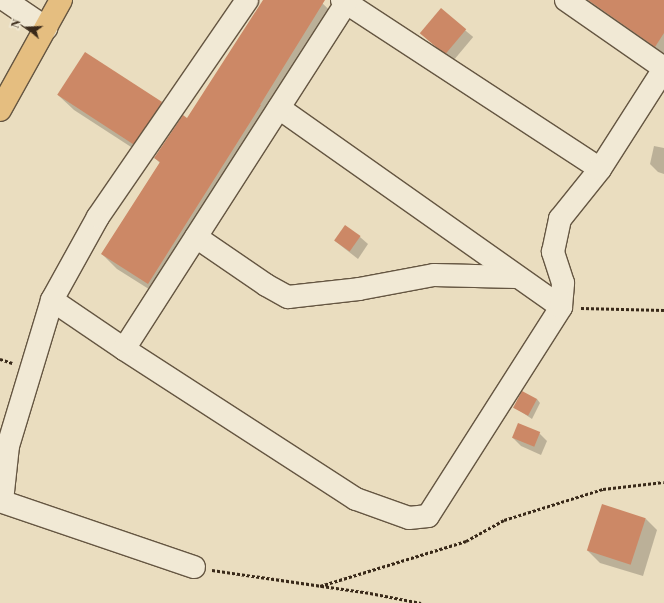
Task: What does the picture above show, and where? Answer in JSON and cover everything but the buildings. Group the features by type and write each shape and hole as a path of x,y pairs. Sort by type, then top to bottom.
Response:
{"main road":[{"path":"2,109 61,0"}],"street":[{"path":"5,0 46,28"},
{"path":"194,567 1,501 8,446 52,300 98,217 247,0"},
{"path":"52,300 124,349 356,498 409,518 428,516 561,307 562,283 553,252 560,219 600,169 664,69 566,0"},
{"path":"124,349 344,2 600,169"},
{"path":"278,108 516,277 561,307"},
{"path":"196,237 266,285 288,297 359,288 434,275 516,277"}],"path":[{"path":"561,307 664,310"},
{"path":"320,586 466,541 504,520 603,489 664,482"},
{"path":"194,567 421,603"}]}
